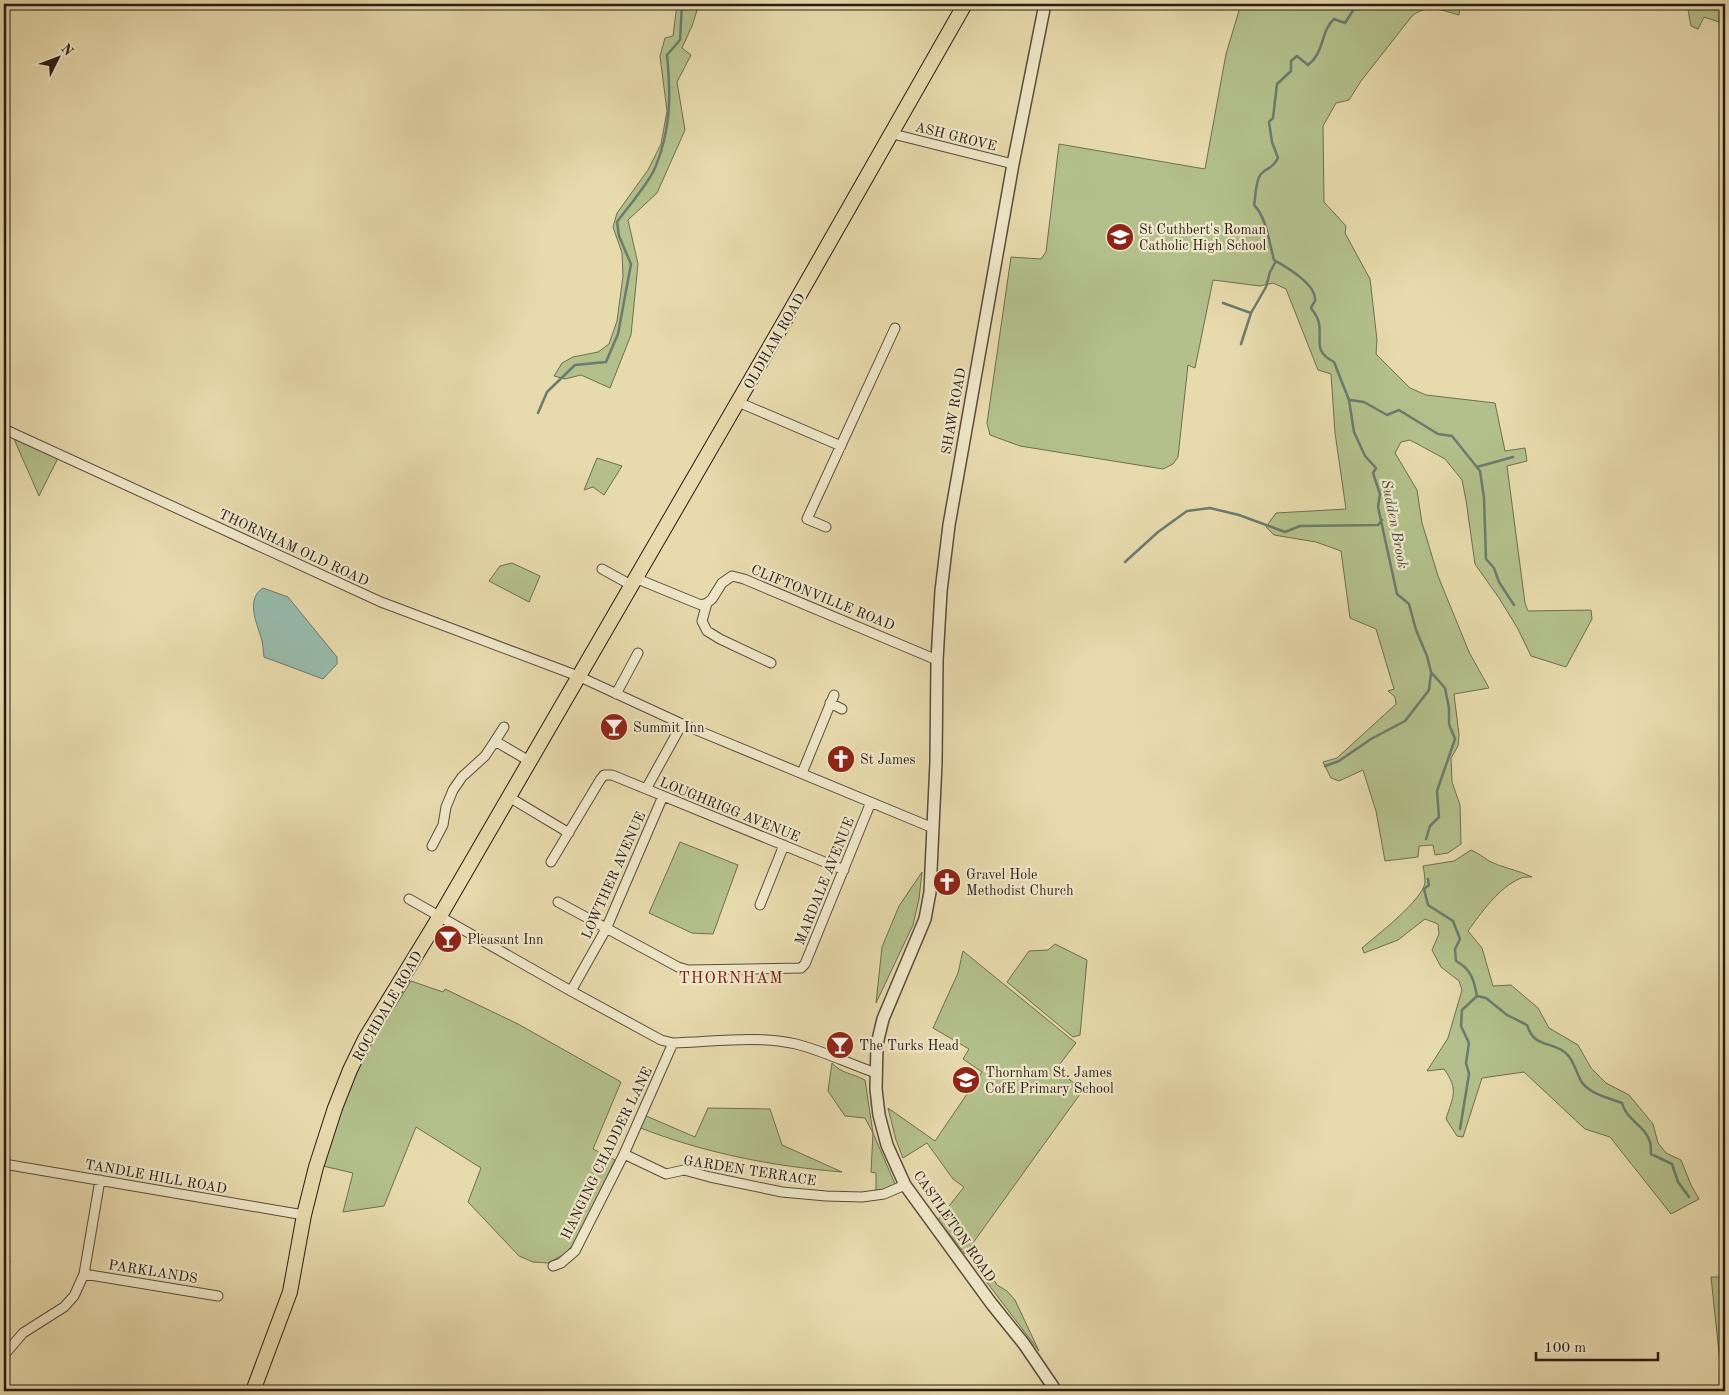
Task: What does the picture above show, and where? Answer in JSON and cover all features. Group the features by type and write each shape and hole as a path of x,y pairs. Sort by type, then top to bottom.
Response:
{"main road":[{"name":"OLDHAM ROAD","path":"578,676 893,134 965,4"},
{"name":"ROCHDALE ROAD","path":"253,1391 290,1292 304,1215 316,1167 335,1108 350,1070 366,1039 440,916 578,676"}],"street":[{"name":"SHAW ROAD","path":"933,828 937,660 941,591 950,525 1013,164 1045,4"},
{"name":"ASH GROVE","path":"893,134 1013,164"},
{"path":"826,528 807,519 895,328"},
{"path":"738,402 841,446"},
{"name":"THORNHAM OLD ROAD","path":"4,429 381,602 578,676 682,724 933,828"},
{"path":"602,568 633,582 700,604 707,603 702,621 707,631 771,663"},
{"name":"CLIFTONVILLE ROAD","path":"707,603 712,599 722,583 732,576 744,579 937,660"},
{"path":"616,694 638,653"},
{"path":"802,773 832,699 842,709"},
{"path":"646,789 682,724"},
{"path":"432,846 443,825 446,807 453,790 462,776 485,756 504,727"},
{"path":"495,741 529,761"},
{"name":"LOUGHRIGG AVENUE","path":"569,833 600,780 604,775 612,775 844,870"},
{"name":"LOWTHER AVENUE","path":"571,991 606,928 663,796"},
{"path":"509,797 569,833 550,862"},
{"name":"MARDALE AVENUE","path":"606,928 678,967 688,970 801,968 805,964 871,802"},
{"name":"CASTLETON ROAD","path":"933,828 930,884 925,919 885,1011 877,1044 876,1089 880,1116 888,1145 905,1185 991,1303 1024,1344 1056,1391"},
{"path":"760,905 784,846"},
{"path":"409,899 661,1040 673,1043 759,1040 794,1044 818,1050 854,1066 876,1073"},
{"path":"558,902 606,928"},
{"name":"HANGING CHADDER LANE","path":"553,1266 561,1263 575,1250 624,1154 673,1043"},
{"name":"GARDEN TERRACE","path":"624,1154 666,1174 684,1170 782,1192 862,1197 884,1194 905,1185"},
{"name":"TANDLE HILL ROAD","path":"4,1164 304,1215"},
{"path":"4,1354 23,1333 64,1307 74,1296 84,1274 100,1180"},
{"name":"PARKLANDS","path":"84,1274 218,1296"}],"green space":[{"path":"677,4 699,4 682,48 691,55 677,82 685,130 657,193 628,220 638,264 631,335 610,388 581,375 565,379 554,376 562,363 573,357 598,352 609,344 617,321 623,276 622,253 613,227 617,213 648,170 661,144 667,111 660,56 665,38 673,36"},
{"path":"1241,4 1460,4 1459,15 1429,9 1412,16 1361,81 1349,100 1336,103 1323,126 1324,202 1346,226 1345,233 1370,279 1377,340 1376,354 1410,388 1426,395 1495,403 1505,451 1525,448 1527,461 1507,466 1525,603 1528,611 1591,610 1592,619 1566,667 1531,656 1518,629 1475,564 1462,480 1445,459 1410,440 1401,442 1395,453 1417,490 1422,523 1438,576 1469,652 1489,688 1454,694 1459,735 1458,746 1451,758 1452,782 1460,805 1461,844 1448,853 1435,855 1433,845 1419,846 1418,857 1385,861 1376,811 1363,770 1339,781 1331,778 1323,762 1337,758 1396,704 1395,697 1388,691 1394,689 1376,629 1350,618 1341,551 1316,542 1274,535 1266,527 1276,513 1346,509 1335,433 1331,374 1318,370 1286,289 1273,283 1260,286 1213,280 1195,368 1188,365 1178,457 1173,464 1163,469 1020,446 990,435 987,423 1011,257 1041,259 1046,252 1059,144 1205,169 1226,54"},
{"path":"1687,4 1725,4 1725,24 1704,17 1698,29 1691,26"},
{"path":"14,439 58,458 39,496"},
{"path":"597,458 622,466 604,495 593,487 584,490"},
{"path":"512,563 540,576 529,602 489,581 500,566"},
{"path":"680,842 738,865 713,934 692,933 649,913"},
{"path":"1471,850 1489,861 1532,877 1521,878 1505,888 1491,901 1468,931 1482,948 1493,986 1511,985 1538,1008 1549,1028 1578,1045 1591,1068 1606,1083 1629,1095 1653,1124 1658,1143 1666,1153 1681,1160 1699,1199 1671,1214 1610,1137 1585,1129 1524,1072 1482,1078 1463,1137 1457,1136 1446,1119 1453,1093 1452,1082 1444,1069 1427,1071 1448,1038 1462,990 1459,981 1441,967 1432,950 1439,934 1438,924 1425,919 1398,940 1364,953 1362,948 1417,898 1425,882 1423,866 1454,861"},
{"path":"922,872 919,899 913,925 876,1003 882,947 899,906"},
{"path":"1055,944 1087,960 1080,1035 1073,1037 1007,982 1029,951 1048,950"},
{"path":"963,951 1076,1043 1056,1069 1083,1090 965,1254 938,1220 964,1187 953,1179 927,1143 903,1158 896,1140 888,1108 935,1141 982,1072 963,1059 969,1049 933,1028 958,973"},
{"path":"411,981 443,992 445,989 518,1024 621,1082 593,1149 615,1160 574,1244 563,1255 548,1263 533,1262 519,1256 468,1202 481,1168 416,1127 384,1206 343,1212 353,1173 323,1166 348,1091 365,1055"},
{"path":"832,1063 843,1071 865,1080 873,1133 865,1118 845,1116 828,1091"},
{"path":"708,1108 770,1109 782,1145 842,1172 789,1166 738,1157 688,1144 638,1127 644,1115 695,1137"},
{"path":"873,1133 895,1184 890,1189 876,1193 876,1173 871,1172"},
{"path":"976,1268 991,1275 997,1285 1007,1291 1015,1300 1039,1351"},
{"path":"1711,1277 1725,1277 1725,1391 1723,1391"}],"shaded area":[{"path":"263,588 288,597 337,657 337,664 323,679 264,657 262,639 254,611 255,598"}],"waterway":[{"path":"538,413 547,392 575,365 606,362 618,334 631,264 619,236 617,222 648,181 660,154 667,126 669,98 667,55 680,40 682,4"},
{"name":"Sudden Brook","path":"1357,4 1345,23 1334,19 1330,24 1313,60 1308,65 1297,56 1291,61 1291,71 1277,84 1273,118 1269,122 1272,142 1278,158 1259,177 1254,205 1265,224 1274,260 1306,282 1314,295 1315,301 1311,308 1319,323 1321,350 1327,358 1334,362 1349,400 1354,432 1365,456 1376,468 1373,473 1380,494 1378,507 1397,594 1409,604 1431,672 1445,688 1449,708 1449,724 1455,739 1437,791 1439,817 1430,826 1426,839"},
{"path":"1241,344 1251,313 1266,287 1270,272 1276,261"},
{"path":"1223,303 1251,313"},
{"path":"1350,400 1364,402 1387,415 1399,410 1438,434 1452,436 1480,471 1484,498 1486,559 1494,568 1499,582 1514,605"},
{"path":"1477,467 1513,457"},
{"path":"1125,562 1158,532 1187,511 1210,508 1239,515 1285,532 1300,526 1378,525 1382,520"},
{"path":"1325,766 1339,761 1371,739 1405,721 1429,690 1431,673"},
{"path":"1428,879 1429,885 1424,889 1428,905 1453,921 1460,939 1455,949 1456,961 1468,971 1475,985 1477,996 1462,1010 1461,1026 1469,1043 1466,1063 1469,1074 1460,1129"},
{"path":"1477,996 1486,998 1507,1015 1527,1025 1533,1037 1563,1051 1572,1061 1581,1081 1589,1089 1622,1103 1627,1114 1648,1136 1651,1154 1672,1164 1678,1182 1689,1197"}],"place":[{"name":"St Cuthbert's Roman Catholic High School","path":"1120,237"},
{"name":"Summit Inn","path":"614,727"},
{"name":"St James","path":"841,759"},
{"name":"Gravel Hole Methodist Church","path":"947,882"},
{"name":"Pleasant Inn","path":"448,939"},
{"name":"The Turks Head","path":"840,1045"},
{"name":"Thornham St. James CofE Primary School","path":"966,1080"}],"district":[{"name":"THORNHAM","path":"731,977"}]}
